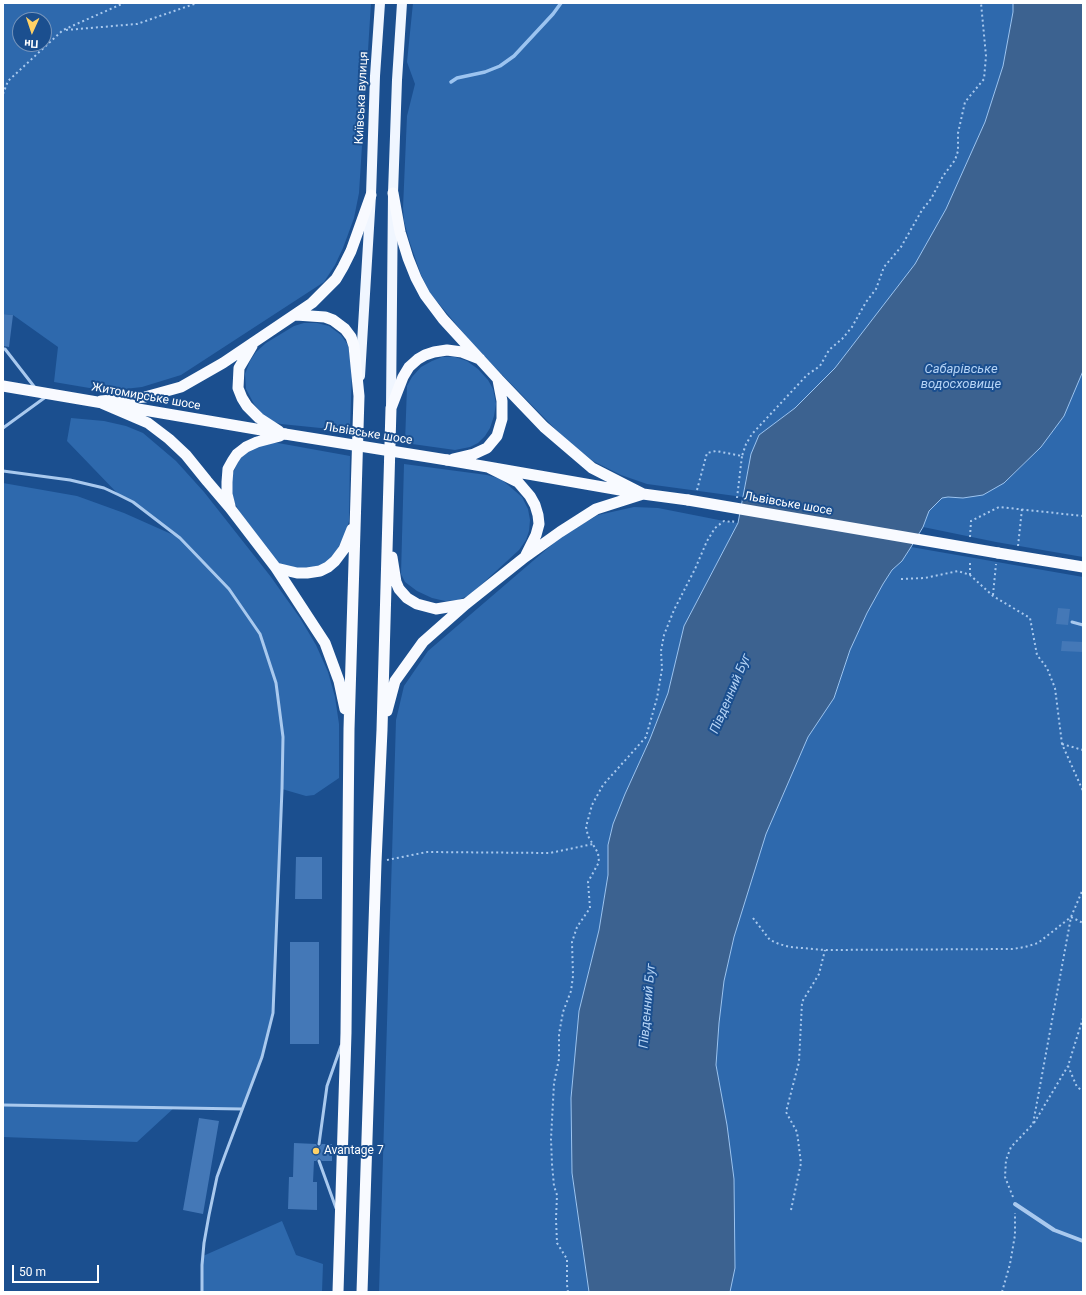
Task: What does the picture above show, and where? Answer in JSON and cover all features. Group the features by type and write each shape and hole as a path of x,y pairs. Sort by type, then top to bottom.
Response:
{"highway":[{"path":"393,193 400,232 408,258 425,295 443,319 544,426 592,468 643,494"},
{"path":"99,402 144,397 181,387 224,363 312,303 336,279 351,251 371,195"},
{"path":"296,315 326,317 333,320 345,329 354,346 359,396 349,729 346,1034 338,1292"},
{"path":"255,341 239,368 238,388 247,406 259,418 285,434"},
{"path":"362,1292 376,862 382,730 391,408 409,367 425,355 447,350 462,352 480,359"},
{"path":"447,460 474,454 487,448 497,436 502,419 502,401 498,379"},
{"name":"Житомирське шосе","path":"3,386 285,434"},
{"path":"99,402 148,423 169,439 186,455 230,508 276,568 325,643 339,681 349,729"},
{"path":"230,508 227,494 227,482 228,469 233,460 242,450 257,442 285,434"},
{"name":"Львівське шосе","path":"285,434 1083,567"},
{"path":"488,467 518,482 530,496 535,505 538,515 537,530 525,558"},
{"path":"382,730 395,681 423,642 466,604 560,532 596,509 643,494"},
{"path":"276,568 297,573 307,573 320,571 328,567 335,561 344,549 355,520"},
{"path":"387,530 396,582 399,589 407,598 417,604 436,609 466,604"}],"main road":[{"name":"Київська вулиця","path":"359,396 371,195 375,76 380,3"},
{"path":"391,408 393,193 397,80 402,3"}],"street":[{"path":"1015,1204 1054,1230 1083,1241"}],"lane":[{"path":"3,349 5,349 38,392"},
{"path":"3,428 50,394"},
{"path":"3,471 88,483 114,492 133,502 180,538 229,589 260,634 276,683 283,737 275,998 270,1028 262,1057 225,1155 212,1201 204,1243 202,1292"},
{"path":"1072,622 1083,625"},
{"path":"319,1144 327,1086 346,1034"},
{"path":"3,1105 242,1109"},
{"path":"320,1161 341,1223"}],"path":[{"path":"3,94 8,81 63,30 124,3"},
{"path":"63,30 137,24 197,3"},
{"path":"736,503 742,456 746,444 752,434 807,376 820,366 829,350 842,339 852,327 876,289 884,267 901,247 922,210 931,199 943,176 954,160 958,151 958,133 965,102 984,79 986,56 981,3"},
{"path":"697,492 707,453 716,451 742,456"},
{"path":"970,544 971,521 999,507 1083,516"},
{"path":"1018,546 1022,510"},
{"path":"568,1292 567,1260 557,1243 557,1195 554,1186 551,1139 552,1112 559,1034 563,1012 571,991 573,976 572,942 577,927 590,908 588,882 600,862 594,844 588,836 586,827 592,805 603,785 646,737 657,698 662,669 661,651 664,635 674,610 695,569 707,541 715,528 724,521 733,522 734,516"},
{"path":"993,596 998,553"},
{"path":"970,559 970,575"},
{"path":"901,579 925,578 958,571 970,575 993,596 1030,618 1037,655 1047,668 1055,688 1062,744 1083,791"},
{"path":"1062,744 1083,750"},
{"path":"376,862 427,852 550,852 594,844"},
{"path":"1033,1124 1071,917 1083,889"},
{"path":"1071,917 1083,923"},
{"path":"753,918 770,940 779,944 790,947 825,950 1025,948 1038,943 1071,917"},
{"path":"791,1210 801,1163 797,1132 786,1112 799,1062 802,1002 819,974 825,950"},
{"path":"1002,1292 1010,1264 1014,1242 1015,1204 1005,1177 1006,1160 1011,1147 1033,1124 1068,1066 1083,1018"},
{"path":"1068,1066 1078,1087 1083,1091"}],"shaded area":[{"path":"3,3 371,3 359,193 354,218 343,248 335,265 324,282 181,375 142,387 107,391 54,382 58,347 13,315 3,314"},
{"path":"413,3 1013,3 1013,12 1003,66 985,122 946,209 915,264 835,368 795,408 759,435 746,477 743,497 647,484 621,475 593,461 564,438 475,347 430,293 421,275 409,240 404,221 403,208 407,116 415,84 407,62"},
{"path":"304,323 317,323 329,326 341,335 348,345 352,369 350,431 274,422 264,416 254,404 246,389 245,374 250,361 256,352 266,343 294,326"},
{"path":"442,357 455,357 467,361 478,369 488,380 493,389 496,404 490,428 478,443 470,447 455,450 405,443 407,386 412,377 421,367"},
{"path":"1083,371 1083,557 996,542 923,527 929,511 942,498 963,498 1004,483 1021,467 1041,447 1064,416"},
{"path":"71,418 104,421 126,426 143,433 176,461 204,492 271,577 300,618 316,645 328,672 335,697 339,724 339,778 314,795 306,796 282,789 275,997 266,1043 242,1109 175,1107 137,1142 3,1137 3,483 77,496 124,513 178,537 133,502 119,495 67,441"},
{"path":"268,443 278,443 350,456 349,521 346,532 333,558 322,567 307,570 285,567 278,563 239,511 233,500 231,485 233,473 239,460 247,451"},
{"path":"404,464 487,475 501,479 522,497 528,509 530,520 526,540 519,550 470,595 458,600 445,601 432,598 417,591 405,582 401,574"},
{"path":"634,507 658,508 738,523 684,626 668,693 650,739 613,824 608,845 608,875 599,930 579,1011 571,1098 572,1173 589,1292 379,1292 396,720 404,686 428,651 562,536 598,515"},
{"path":"911,547 1083,577 1083,1292 730,1292 735,1268 734,1179 727,1125 716,1065 724,981 734,937 766,834 808,737 834,698 850,650 867,613 892,570 902,561"},
{"path":"282,1221 296,1255 323,1264 322,1292 202,1292 203,1256"}],"water":[{"path":"1013,3 1083,3 1083,371 1064,416 1041,447 1004,483 983,495 963,498 942,498 929,511 923,527 911,547 902,561 892,570 867,613 850,650 834,698 808,737 766,834 734,937 724,981 719,1023 716,1065 727,1125 734,1179 735,1268 730,1292 589,1292 572,1173 571,1098 579,1011 599,930 608,875 608,845 613,824 650,739 668,693 684,626 738,523 751,454 759,435 795,408 835,368 915,264 946,209 985,122 1003,66 1013,12"}],"building":[{"path":"3,314 13,315 9,347 3,346"},
{"path":"1058,608 1070,609 1068,625 1056,624"},
{"path":"1062,641 1083,642 1083,652 1061,651"},
{"path":"296,857 322,857 322,899 295,899"},
{"path":"290,942 319,942 319,1044 290,1044"},
{"path":"199,1118 219,1121 203,1214 183,1210"},
{"path":"294,1143 316,1144 319,1147 322,1144 332,1144 332,1161 322,1161 319,1158 314,1161 313,1182 317,1182 317,1210 288,1209 289,1177 293,1177"}],"waterway":[{"path":"451,82 457,78 485,72 500,66 514,56 553,14 561,3"}],"place":[{"name":"Avantage 7","path":"316,1151"}],"water label":[{"name":"Сабарівське водосховище","path":"961,378"},
{"name":"Південний Буг","path":"731,694"},
{"name":"Південний Буг","path":"648,1006"}]}
